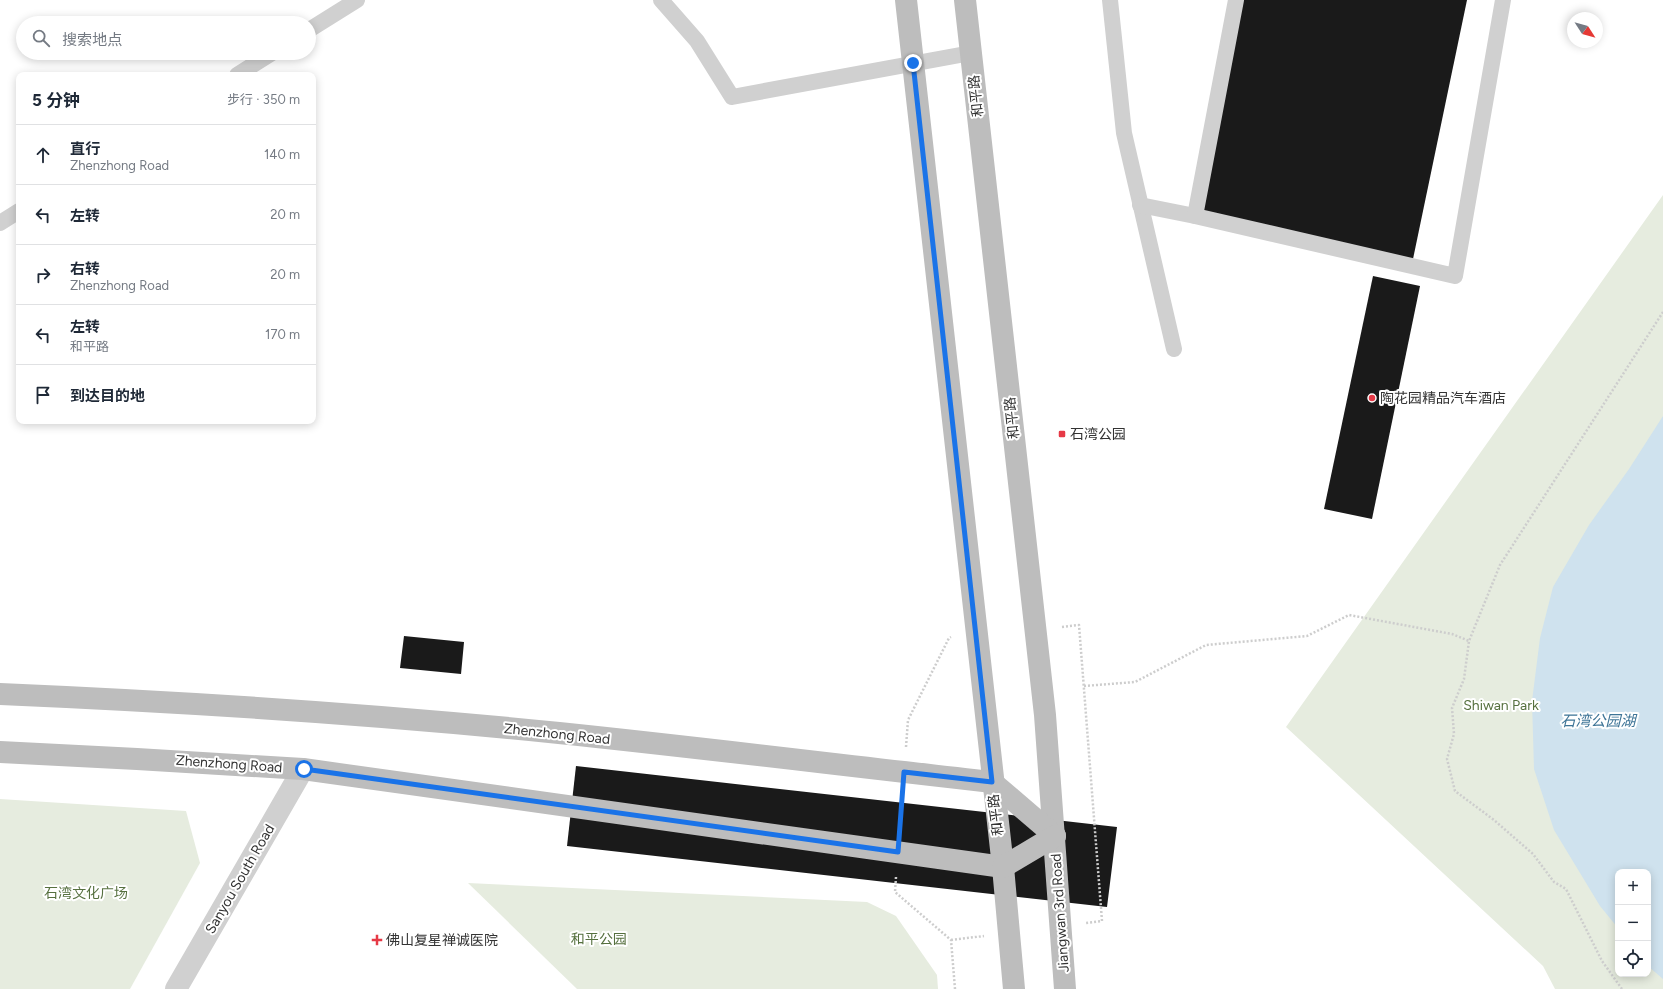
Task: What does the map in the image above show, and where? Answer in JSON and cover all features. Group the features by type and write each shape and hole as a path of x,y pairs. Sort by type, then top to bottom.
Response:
{"main road":[{"name":"和平路","path":"906,0 1002,867"},
{"name":"和平路","path":"965,0 1045,715 1055,836"},
{"name":"Zhenzhong Road","path":"0,694 141,700 310,712 558,733 992,782"},
{"name":"Zhenzhong Road","path":"0,752 304,769 1002,867"},
{"path":"992,782 1055,836 1002,867 1014,989"},
{"name":"Jiangwan 3rd Road","path":"1055,836 1065,989"}],"street":[{"name":"Sanyou South Road","path":"176,989 304,769"}],"lane":[{"path":"316,26 357,0"},
{"path":"661,0 697,41 732,96 971,53"},
{"path":"1110,0 1124,133 1174,349"},
{"path":"1195,216 1236,0"},
{"path":"1140,204 1455,276 1503,0"},
{"path":"242,72 261,60"},
{"path":"0,223 16,213"}],"path":[{"path":"1622,989 1602,961 1566,889 1554,882 1533,854 1494,820 1455,791 1447,759 1454,734 1452,708 1464,678 1468,641 1500,565 1663,312"},
{"path":"1084,686 1135,682 1206,646 1307,636 1349,615 1452,634 1468,641"},
{"path":"1079,625 1102,921"},
{"path":"949,638 908,720 895,892 951,940 954,989"}],"green space":[{"name":"Shiwan Park","path":"1663,195 1663,989 1555,989 1543,966 1286,727"},
{"name":"石湾文化广场","path":"0,799 186,811 200,863 130,989 0,989"},
{"name":"和平公园","path":"468,883 867,902 896,916 937,975 938,989 577,989"}],"water":[{"name":"石湾公园湖","path":"1663,416 1663,979 1651,969 1651,869 1615,869 1615,924 1600,906 1554,830 1534,769 1532,701 1540,638 1553,587 1589,525 1629,469"}],"building":[{"path":"1243,0 1467,0 1413,259 1198,215"},
{"name":"陶花园精品汽车酒店","path":"1373,276 1420,286 1372,519 1324,509"},
{"path":"404,636 464,642 461,674 400,668"},
{"path":"576,766 1117,827 1107,907 567,846"}],"place":[{"name":"陶花园精品汽车酒店","path":"1372,398"},
{"name":"石湾公园","path":"1062,434"},
{"name":"佛山复星禅诚医院","path":"377,940"}],"route":[{"path":"304,769 898,852 904,772 992,782 913,63"}]}
